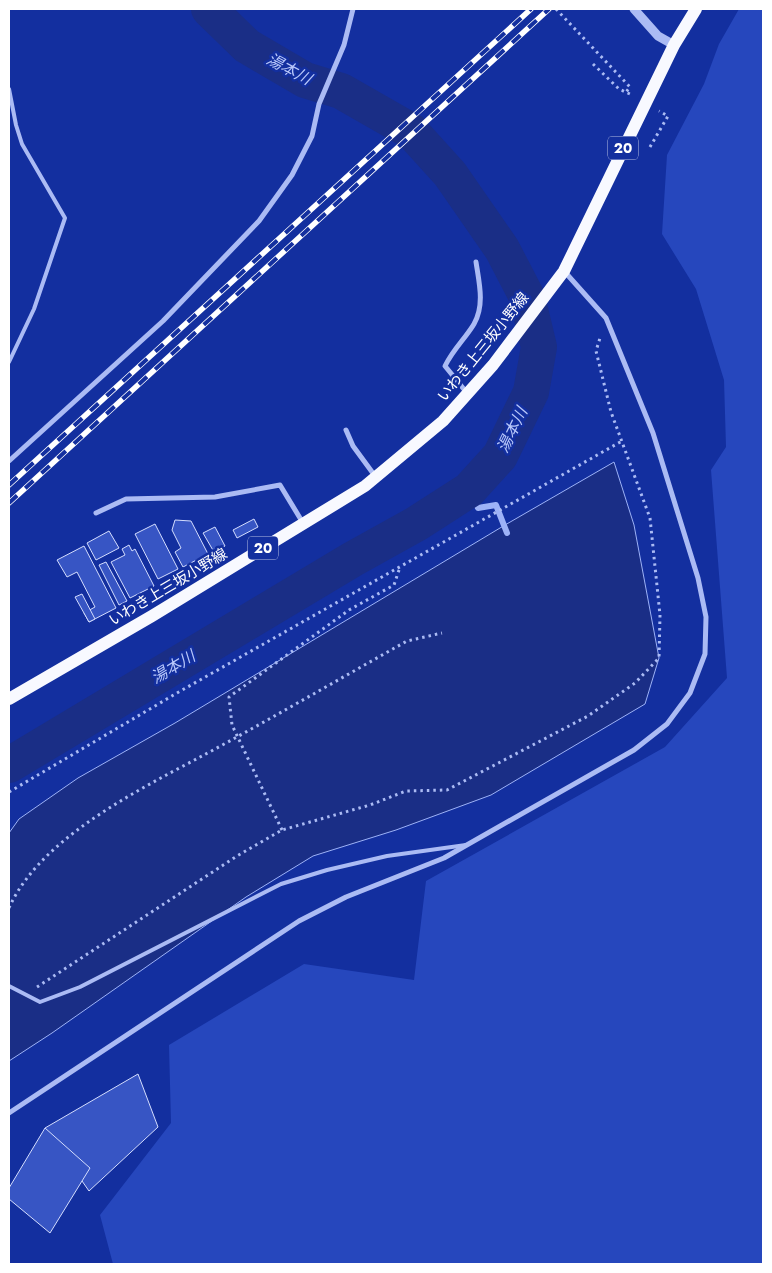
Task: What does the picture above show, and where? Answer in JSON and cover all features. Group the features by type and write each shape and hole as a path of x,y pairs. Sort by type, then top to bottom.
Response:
{"main road":[{"name":"20","path":"564,271 674,45 696,9"},
{"name":"いわき上三坂小野線","path":"9,700 152,616 376,476 442,421 467,394 493,364 564,271"}],"street":[{"path":"9,460 164,321 259,220 292,175 312,136 318,104 344,45 353,9"},
{"path":"634,9 658,36 674,45"},
{"path":"467,394 445,366 453,349 474,323 481,296 476,262"},
{"path":"9,1113 298,921 346,897 444,858 634,750 660,730 690,693 705,654 706,617 698,578 653,433 606,318 564,271"},
{"path":"346,430 353,446 376,476"},
{"path":"96,513 126,499 215,497 280,485 303,523"}],"lane":[{"path":"9,89 22,144 66,218 34,309 9,362"},
{"path":"9,986 40,1002 80,987 281,884 327,870 386,856 469,845"}],"path":[{"path":"556,9 630,88 626,92 619,89 593,64"},
{"path":"650,147 668,116"},
{"path":"26,994 237,856 282,830 370,805 406,791 448,790 588,716 635,683 659,658 660,615 650,518 611,412 596,351 606,318"},
{"path":"9,792 176,693 622,441"},
{"path":"282,830 232,725 229,696 349,610 394,585 400,566"},
{"path":"9,908 17,890 49,854 98,814 407,641 442,632"}],"shaded area":[{"path":"739,9 763,9 763,1264 113,1264 100,1215 171,1123 169,1045 304,964 414,980 426,881 665,747 727,678 711,470 726,447 724,380 696,289 662,234 667,155 704,84 719,44"},
{"path":"614,462 634,525 659,658 645,704 491,795 396,830 313,856 246,897 9,1061 9,833 19,819 78,778 175,723 505,525"}],"building":[{"path":"254,519 258,527 237,538 233,530"},
{"path":"175,520 191,521 208,554 183,567 175,552 181,548 172,530"},
{"path":"155,524 178,569 158,579 135,534"},
{"path":"215,527 225,546 214,552 203,533"},
{"path":"109,531 119,548 96,560 87,543"},
{"path":"129,545 132,551 135,549 154,586 130,598 111,562 125,555 122,549"},
{"path":"84,546 116,608 89,622 84,613 95,607 77,572 67,577 57,560"},
{"path":"106,562 127,601 119,605 99,565"},
{"path":"82,594 95,619 89,622 75,597"},
{"path":"138,1074 158,1127 89,1191 45,1128"},
{"path":"45,1128 90,1168 50,1233 9,1199 9,1188"}],"waterway":[{"name":"湯本川","path":"9,765 353,559 416,524 469,490 500,456 531,392 539,347 527,297 502,249 450,174 411,131 341,91 305,80 247,46 209,9"},
{"path":"469,490 478,508 496,505 507,533"}],"railway":[{"path":"9,485 531,9"},
{"path":"9,503 549,9"}]}
